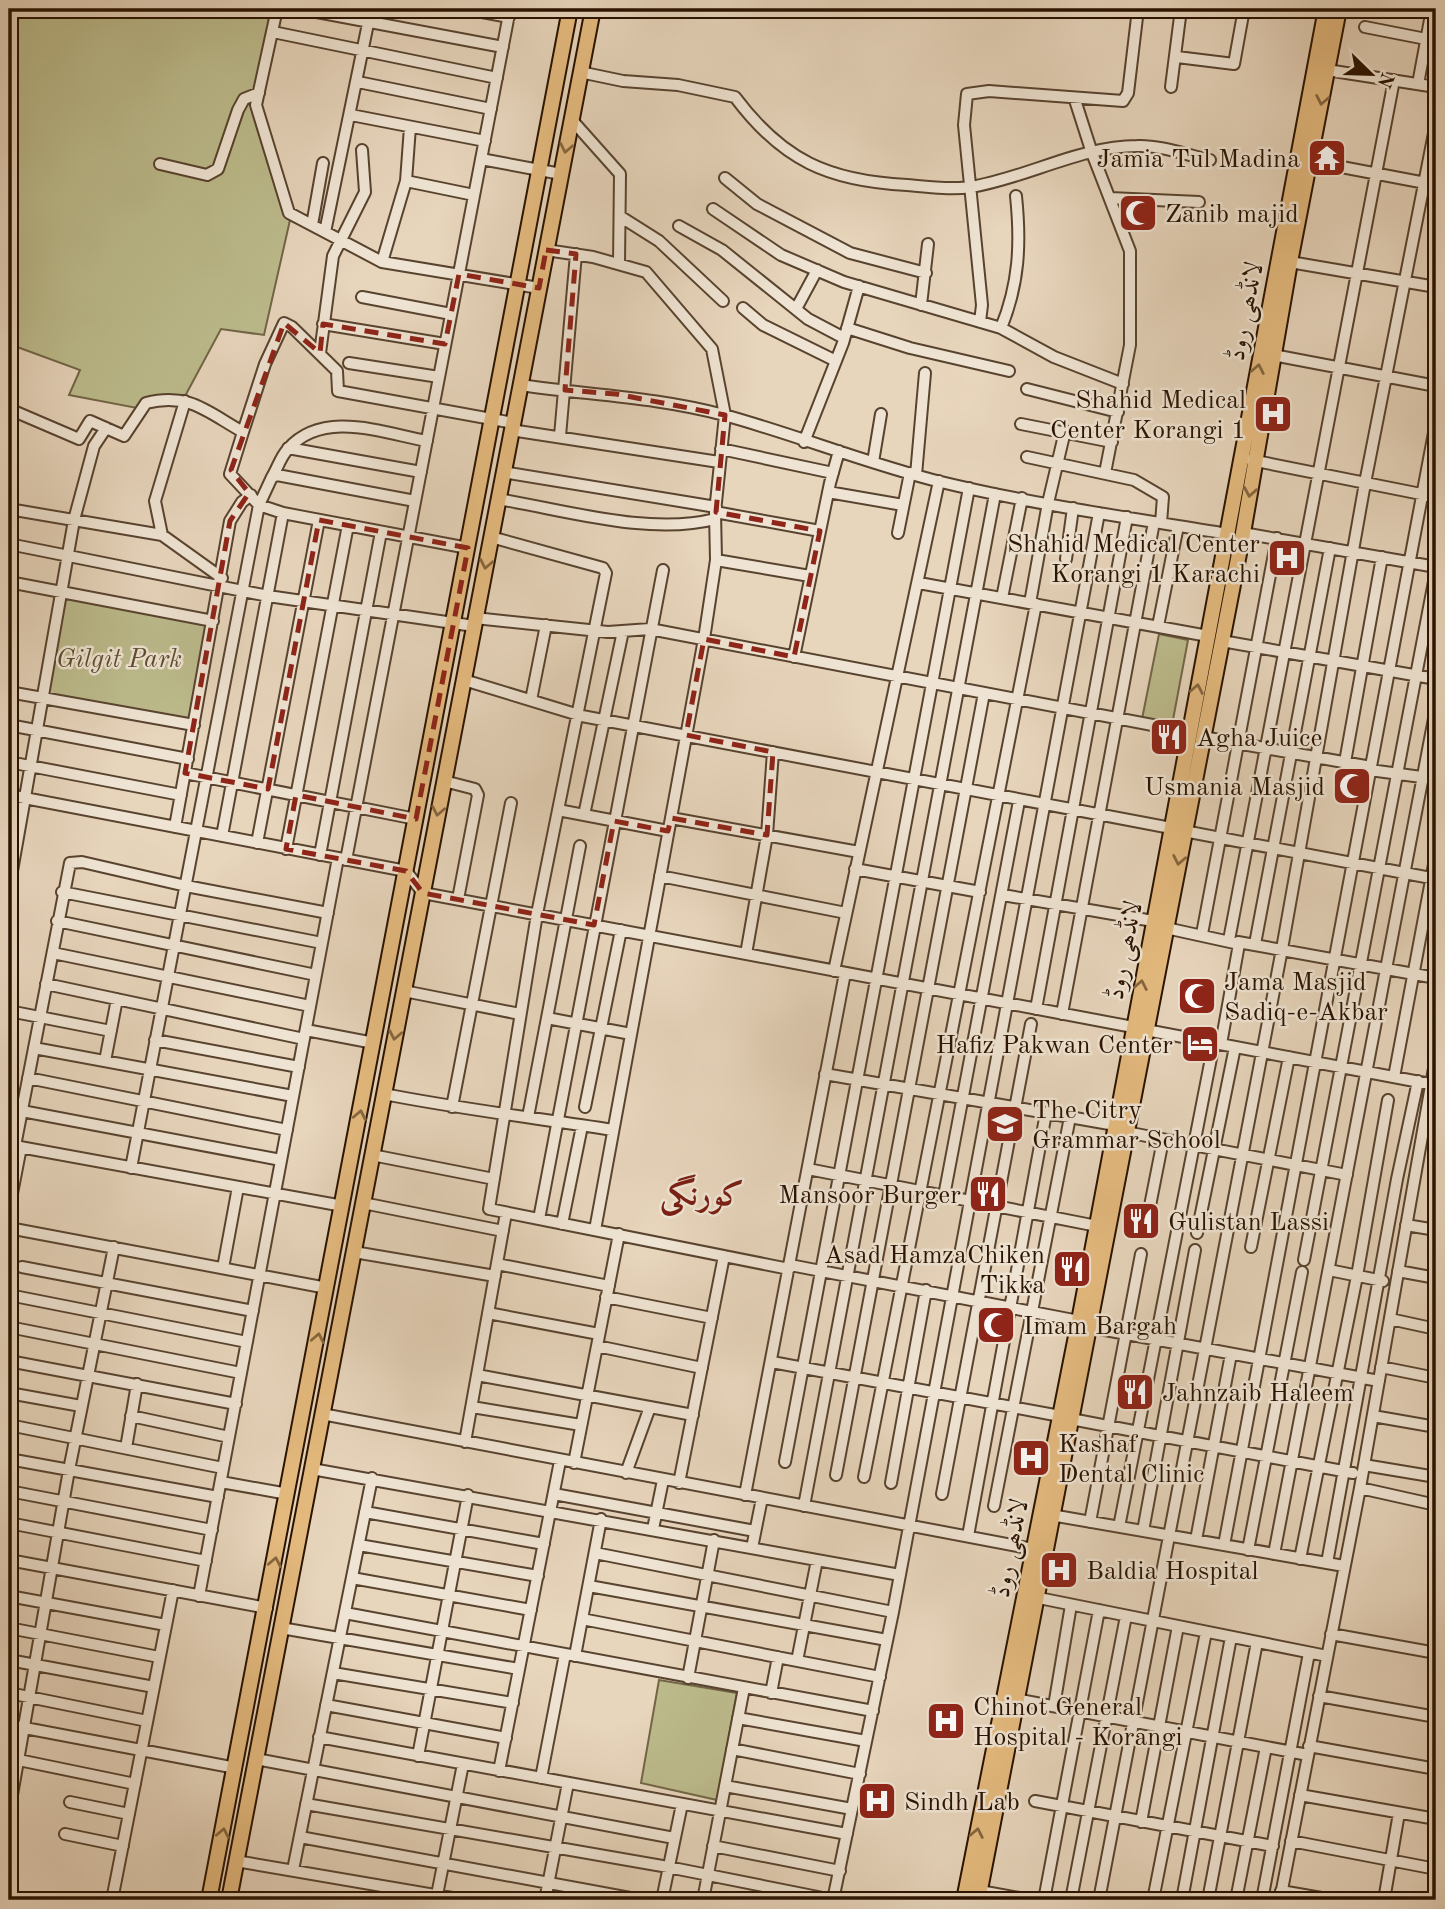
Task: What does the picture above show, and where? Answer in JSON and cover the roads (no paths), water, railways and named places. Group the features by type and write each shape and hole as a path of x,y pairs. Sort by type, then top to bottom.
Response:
{"main road":[{"path":"209,1900 267,1608 570,9"},
{"path":"229,1900 593,9"},
{"name":"لانڈھی روڈ","path":"964,1900 1033,1549 1065,1418 1084,1324 1177,830 1189,732 1243,533 1249,460 1326,9"},
{"name":"لانڈھی روڈ","path":"1177,830 1203,737 1228,534 1249,460 1273,355 1339,9"},
{"name":"لانڈھی روڈ","path":"1084,1324 1097,1226 1121,1129"},
{"name":"لانڈھی روڈ","path":"979,1895 1051,1515 1065,1418"}],"street":[{"path":"277,9 256,105 289,213 382,262 539,288"},
{"path":"301,9 370,14 503,47"},
{"path":"199,1595 322,943 356,807 509,13 466,9"},
{"path":"980,322 982,305 964,125 967,93 989,91 1119,103 1126,98 1138,9"},
{"path":"1171,88 1181,9"},
{"path":"1177,57 1234,64 1244,9"},
{"path":"1419,84 1432,9"},
{"path":"326,232 370,14"},
{"path":"1365,27 1426,38"},
{"path":"273,32 497,78"},
{"path":"1328,70 1436,87"},
{"path":"580,72 623,81 678,85 735,97 756,125 779,146 822,172 865,183 970,187 1092,153 1138,145 1210,160"},
{"path":"1233,941 1247,843 1394,80"},
{"path":"358,82 491,109"},
{"path":"160,164 207,175 218,170 238,110 244,99 259,93"},
{"path":"1075,100 1092,153 1130,251 1130,345 1105,473"},
{"path":"351,115 485,141"},
{"path":"571,120 620,174 620,264"},
{"path":"1099,1900 1263,1052 1365,483 1406,281 1431,184 1436,123"},
{"path":"382,262 406,181 410,127"},
{"path":"320,353 333,256 365,192 362,150"},
{"path":"481,159 561,174"},
{"path":"1310,161 1431,184"},
{"path":"312,225 323,163"},
{"path":"726,178 757,204 850,253 926,273"},
{"path":"406,181 474,195"},
{"path":"1001,328 1011,302 1020,256 1016,196"},
{"path":"1110,198 1199,202"},
{"path":"713,209 780,255 859,286 1001,328 1054,357 1123,384"},
{"path":"621,217 659,241 723,302"},
{"path":"679,226 722,250 823,329 1009,371"},
{"path":"921,304 928,244"},
{"path":"546,250 576,254 646,272 712,349 725,415 719,462 716,560 704,639 595,1230"},
{"path":"560,436 576,254"},
{"path":"1290,262 1436,287"},
{"path":"796,309 817,270"},
{"path":"804,442 846,333 859,286"},
{"path":"362,297 451,314"},
{"path":"743,308 763,325 836,360"},
{"path":"468,548 284,513 259,505 230,474 265,364 281,326 289,324 337,371 338,391 492,419 560,436 719,462"},
{"path":"323,324 446,344"},
{"path":"1273,355 1436,386"},
{"path":"349,363 439,377"},
{"path":"898,533 913,474 925,373"},
{"path":"520,385 616,394 725,415 804,442 939,481 995,494 1228,534"},
{"path":"1027,389 1118,412"},
{"path":"9,410 79,439 90,421 124,436 146,403 169,397 185,401 243,432"},
{"path":"162,536 155,501 185,401"},
{"path":"873,462 881,414"},
{"path":"1224,1545 1436,422"},
{"path":"131,1168 259,505 288,448 313,432 338,424 427,441"},
{"path":"1021,424 1112,442"},
{"path":"9,888 71,556 75,520 94,446 106,428"},
{"path":"864,1477 1017,700 1048,503 1066,431"},
{"path":"288,448 421,472"},
{"path":"721,449 833,472"},
{"path":"794,657 839,451"},
{"path":"1027,457 1134,480 1163,497 1136,622 1062,1014"},
{"path":"1249,460 1436,497"},
{"path":"503,472 820,531"},
{"path":"272,477 277,475 415,501"},
{"path":"745,1495 825,1074 846,913 899,678 939,481"},
{"path":"785,1462 911,779 969,488"},
{"path":"828,492 903,505"},
{"path":"804,1506 995,494"},
{"path":"175,827 230,521 242,502 251,495"},
{"path":"1002,598 1022,498"},
{"path":"498,499 632,522 684,525 716,512"},
{"path":"1066,559 1073,508"},
{"path":"9,509 162,536 221,582"},
{"path":"222,836 284,513"},
{"path":"306,1804 668,1867 833,1900 900,1576 1099,513"},
{"path":"1037,1009 1054,904 1127,517"},
{"path":"257,843 319,520"},
{"path":"286,849 348,525"},
{"path":"1158,626 1178,526"},
{"path":"320,855 381,532"},
{"path":"1243,533 1410,562 1436,569 1304,1260"},
{"path":"491,537 606,570 537,914 489,1209 723,1256 926,1290 1126,1334 1379,1381"},
{"path":"1202,934 1277,538"},
{"path":"9,544 221,582 268,596 393,616 453,623 546,625 623,631 650,629 1189,732"},
{"path":"1255,944 1330,548"},
{"path":"1345,762 1382,557"},
{"path":"716,560 810,576"},
{"path":"539,1219 663,570"},
{"path":"9,582 213,621"},
{"path":"919,583 1436,679"},
{"path":"531,700 546,625"},
{"path":"584,815 623,631"},
{"path":"464,680 602,720 1045,807 1434,879"},
{"path":"9,692 194,725"},
{"path":"836,1475 984,693"},
{"path":"1274,1554 1436,708"},
{"path":"9,725 188,759"},
{"path":"1203,737 1436,779"},
{"path":"746,954 767,835 773,752"},
{"path":"9,762 181,795"},
{"path":"185,772 416,819"},
{"path":"444,781 475,789 478,794 458,899"},
{"path":"9,795 406,871 422,893 1434,1084"},
{"path":"944,1196 1003,895 1018,801"},
{"path":"452,1107 511,803"},
{"path":"558,810 668,831"},
{"path":"671,818 859,852"},
{"path":"528,1117 580,846"},
{"path":"1394,1077 1434,879 1436,854"},
{"path":"9,1209 15,1146 68,868 76,862 328,913"},
{"path":"855,869 980,892"},
{"path":"660,876 846,913"},
{"path":"62,892 322,943"},
{"path":"1003,895 1436,978"},
{"path":"57,921 316,975"},
{"path":"585,1107 599,1027 621,930"},
{"path":"1119,1527 1194,1146 1240,946 1233,941"},
{"path":"52,953 310,1006"},
{"path":"46,984 305,1034 374,1043"},
{"path":"404,991 520,1014"},
{"path":"105,1061 117,999"},
{"path":"9,1011 111,1031"},
{"path":"547,1018 631,1034"},
{"path":"942,1494 1031,1024"},
{"path":"155,1040 299,1067"},
{"path":"1197,1233 1236,1047"},
{"path":"34,1048 293,1096"},
{"path":"1251,1247 1289,1057"},
{"path":"1333,1900 1280,1896 1360,1488 1406,1225 1434,1084 1436,1057"},
{"path":"825,1074 1070,1117 1163,1140 1347,1175"},
{"path":"28,1078 287,1130"},
{"path":"1327,1563 1418,1082"},
{"path":"384,1094 484,1113 503,1112 613,1130"},
{"path":"1300,1559 1357,1276 1388,1100"},
{"path":"22,1111 281,1160"},
{"path":"968,1536 1046,1113"},
{"path":"994,1506 1070,1117"},
{"path":"562,1224 582,1126"},
{"path":"1146,1226 1163,1140"},
{"path":"15,1146 343,1206"},
{"path":"372,1155 494,1179"},
{"path":"808,1169 1097,1226"},
{"path":"223,1268 238,1187"},
{"path":"363,1203 503,1231"},
{"path":"465,1442 506,1213"},
{"path":"1406,1225 1436,1230"},
{"path":"9,1228 327,1288"},
{"path":"573,1464 618,1234"},
{"path":"9,1812 13,1759 24,1728 54,1568 69,1469 114,1248"},
{"path":"1143,1531 1195,1251"},
{"path":"354,1252 495,1276"},
{"path":"1090,1522 1141,1254"},
{"path":"679,1483 723,1256"},
{"path":"497,1264 712,1318"},
{"path":"22,1267 253,1311"},
{"path":"1329,1270 1396,1284"},
{"path":"1398,1271 1436,1279"},
{"path":"1248,1549 1302,1272"},
{"path":"891,1483 926,1290"},
{"path":"9,1295 247,1342"},
{"path":"488,1313 599,1334"},
{"path":"1390,1319 1436,1329"},
{"path":"9,1326 241,1373"},
{"path":"597,1346 702,1368"},
{"path":"1196,1540 1231,1354"},
{"path":"9,1361 236,1404"},
{"path":"772,1362 1293,1462 1346,1471 1363,1470 1436,1477"},
{"path":"1381,1367 1436,1378"},
{"path":"477,1376 693,1415"},
{"path":"126,1448 137,1384"},
{"path":"9,1393 81,1406"},
{"path":"472,1407 581,1425"},
{"path":"626,1473 650,1407"},
{"path":"322,1414 573,1464 1033,1549"},
{"path":"131,1416 229,1437"},
{"path":"1373,1416 1436,1427"},
{"path":"9,1425 223,1468"},
{"path":"9,1459 218,1497"},
{"path":"499,1770 560,1461"},
{"path":"312,1469 601,1519 900,1576"},
{"path":"293,1870 372,1478"},
{"path":"653,1529 663,1480"},
{"path":"221,1482 288,1494"},
{"path":"1360,1488 1436,1505"},
{"path":"9,1491 212,1530"},
{"path":"554,1494 755,1531"},
{"path":"418,1756 468,1495"},
{"path":"752,1548 762,1498"},
{"path":"365,1512 544,1544"},
{"path":"1051,1515 1344,1566"},
{"path":"541,1778 570,1655 582,1619 601,1519"},
{"path":"9,1523 206,1561"},
{"path":"688,1678 714,1541"},
{"path":"359,1545 538,1576"},
{"path":"595,1553 893,1612"},
{"path":"9,1560 267,1608"},
{"path":"797,1661 817,1560"},
{"path":"352,1578 531,1610"},
{"path":"589,1586 887,1640"},
{"path":"112,1900 173,1590"},
{"path":"9,1596 166,1625"},
{"path":"1034,1597 1327,1656"},
{"path":"1054,1706 1071,1605"},
{"path":"1044,1900 1098,1610"},
{"path":"345,1613 873,1711"},
{"path":"1071,1900 1126,1616"},
{"path":"582,1619 880,1677"},
{"path":"1141,1822 1178,1626"},
{"path":"9,1628 159,1657"},
{"path":"281,1628 519,1669"},
{"path":"1153,1900 1206,1632"},
{"path":"1331,1634 1436,1653"},
{"path":"1182,1900 1231,1637"},
{"path":"1208,1900 1257,1642"},
{"path":"1262,1900 1309,1653"},
{"path":"771,1693 778,1657"},
{"path":"9,1660 154,1687"},
{"path":"333,1673 513,1703"},
{"path":"703,1900 744,1688"},
{"path":"9,1693 147,1721"},
{"path":"1319,1696 1436,1717"},
{"path":"1015,1699 1290,1752 1309,1751 1436,1769"},
{"path":"326,1705 506,1738"},
{"path":"738,1718 866,1741"},
{"path":"9,1726 236,1768"},
{"path":"319,1737 847,1834"},
{"path":"1236,1900 1266,1747"},
{"path":"732,1749 860,1774"},
{"path":"13,1759 135,1784"},
{"path":"256,1759 674,1838"},
{"path":"437,1895 463,1764"},
{"path":"545,1900 568,1783"},
{"path":"725,1786 852,1809"},
{"path":"1300,1795 1399,1813 1436,1815"},
{"path":"1035,1801 1273,1846"},
{"path":"70,1802 129,1814"},
{"path":"662,1900 682,1804"},
{"path":"1384,1900 1399,1813"},
{"path":"65,1834 123,1846"},
{"path":"300,1837 641,1900"},
{"path":"1291,1841 1436,1870"},
{"path":"713,1846 839,1871"},
{"path":"236,1861 464,1900"},
{"path":"979,1895 1030,1900"}],"place":[{"name":"Jamia Tul Madina","path":"1327,158"},
{"name":"Zanib majid","path":"1138,213"},
{"name":"Shahid Medical Center Korangi 1","path":"1273,414"},
{"name":"Shahid Medical Center Korangi 1 Karachi","path":"1287,558"},
{"name":"Agha Juice","path":"1169,737"},
{"name":"Usmania Masjid","path":"1352,786"},
{"name":"Jama Masjid Sadiq-e-Akbar","path":"1197,996"},
{"name":"Hafiz Pakwan Center","path":"1200,1044"},
{"name":"The Citry Grammar School","path":"1005,1124"},
{"name":"Mansoor Burger","path":"988,1194"},
{"name":"Gulistan Lassi","path":"1141,1221"},
{"name":"Asad HamzaChiken Tikka","path":"1072,1269"},
{"name":"Imam Bargah","path":"996,1325"},
{"name":"Jahnzaib Haleem","path":"1135,1392"},
{"name":"Kashaf Dental Clinic","path":"1031,1458"},
{"name":"Baldia Hospital","path":"1059,1570"},
{"name":"Chinot General Hospital - Korangi","path":"946,1721"},
{"name":"Sindh Lab","path":"877,1801"}],"district":[{"name":"کورنگی","path":"702,1193"}],"park label":[{"name":"Gilgit Park","path":"119,658"}]}
